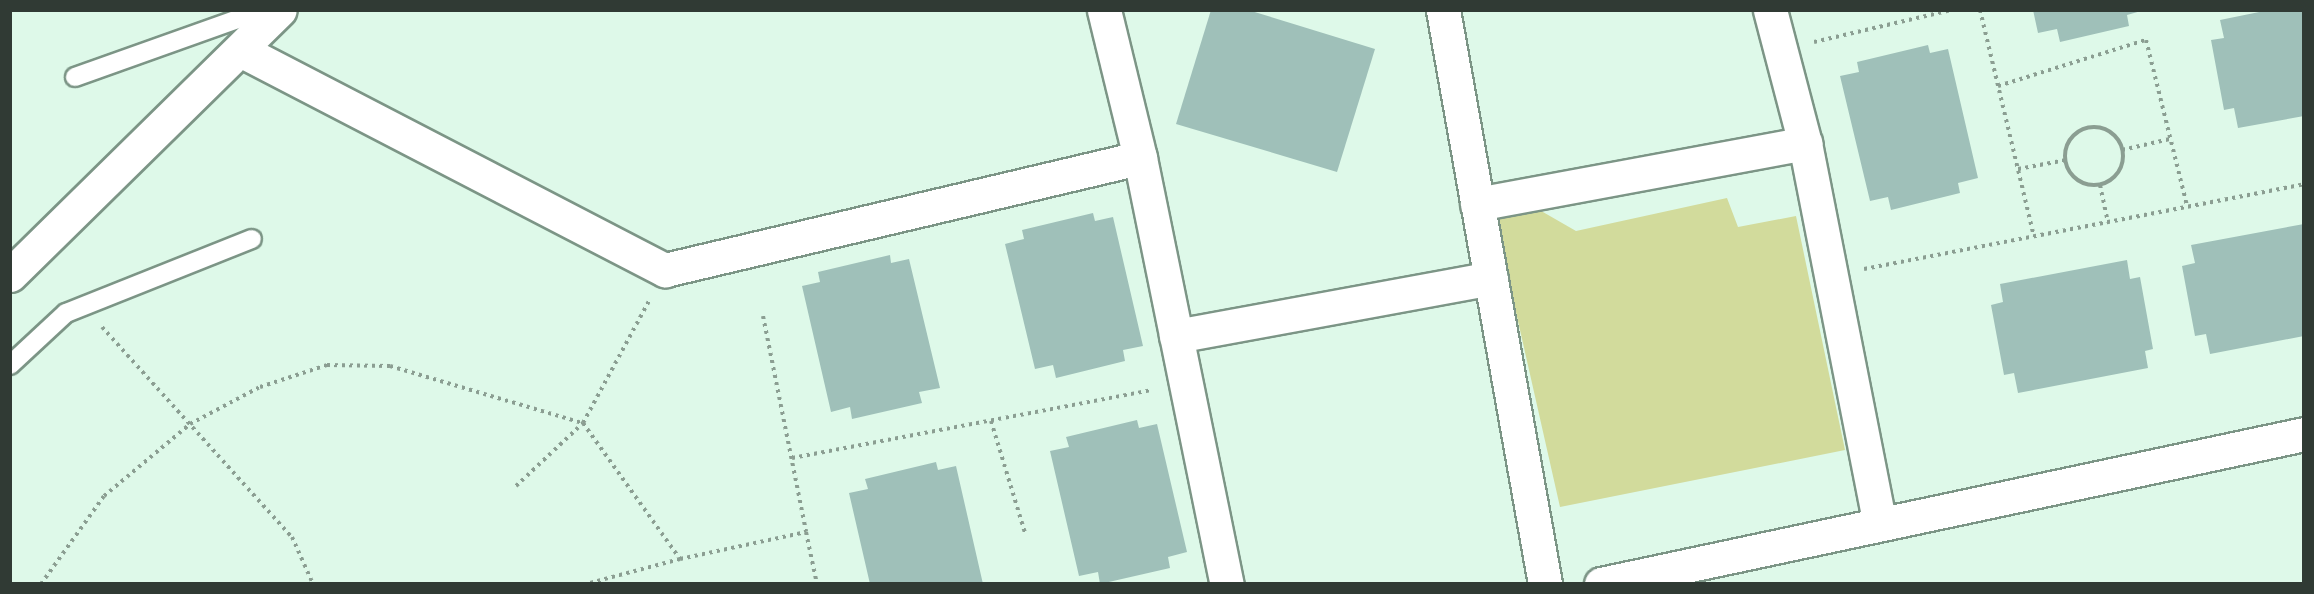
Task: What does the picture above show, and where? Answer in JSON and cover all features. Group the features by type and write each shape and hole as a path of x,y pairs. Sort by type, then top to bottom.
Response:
{"street":[{"path":"10,276 280,10"},
{"path":"1104,10 1140,158 1227,584"},
{"path":"1443,10 1545,584"},
{"path":"1770,10 1805,143 1880,524"},
{"path":"240,50 665,270 1140,158"},
{"path":"1478,204 1805,143"},
{"path":"1176,336 1491,278"},
{"path":"1601,584 2304,434"}],"lane":[{"path":"75,77 263,10"},
{"path":"10,365 66,313 252,239"}],"path":[{"path":"1780,49 1951,10"},
{"path":"1980,10 2034,236"},
{"path":"1998,86 2146,40 2187,207"},
{"path":"2088,127 2106,129 2120,141 2124,158 2116,176 2100,185 2082,184 2068,171 2066,160 2072,137 2088,127"},
{"path":"2122,150 2170,139"},
{"path":"2018,169 2066,160"},
{"path":"1831,275 2304,184"},
{"path":"2100,185 2108,222"},
{"path":"516,486 584,423 665,270"},
{"path":"83,306 292,537 313,584"},
{"path":"763,316 817,584"},
{"path":"41,584 104,496 190,424 260,387 327,364 390,366 584,423 680,559"},
{"path":"792,458 1186,384"},
{"path":"991,420 1025,533"},
{"path":"586,584 680,559 806,532"}],"green space":[{"path":"1727,198 1738,227 1796,216 1845,450 1560,507 1494,215 1536,208 1576,231"}],"building":[{"path":"1211,10 1248,10 1375,49 1337,172 1176,124"},
{"path":"2033,10 2141,11 2127,15 2129,26 2060,42 2057,29 2038,33"},
{"path":"2269,10 2304,10 2304,116 2238,128 2234,108 2224,110 2211,40 2224,38 2220,20"},
{"path":"1928,45 1930,53 1948,49 1978,178 1958,183 1960,193 1891,210 1888,197 1870,201 1840,76 1859,72 1857,62"},
{"path":"1093,213 1095,221 1113,217 1143,346 1123,350 1125,361 1056,378 1053,365 1035,369 1005,244 1024,239 1022,230"},
{"path":"2304,224 2304,336 2210,354 2206,334 2195,336 2182,266 2195,263 2191,245"},
{"path":"890,255 891,263 909,259 940,388 919,392 922,403 852,419 850,407 831,412 802,286 820,282 818,272"},
{"path":"2127,260 2130,279 2140,277 2153,349 2145,351 2148,368 2018,393 2014,373 2004,375 1991,305 2003,302 2000,284"},
{"path":"1137,420 1139,428 1157,424 1187,552 1168,557 1170,568 1100,584 1098,572 1079,576 1050,451 1069,447 1066,437"},
{"path":"936,462 938,470 956,466 983,584 870,584 849,493 868,489 865,479"}]}
